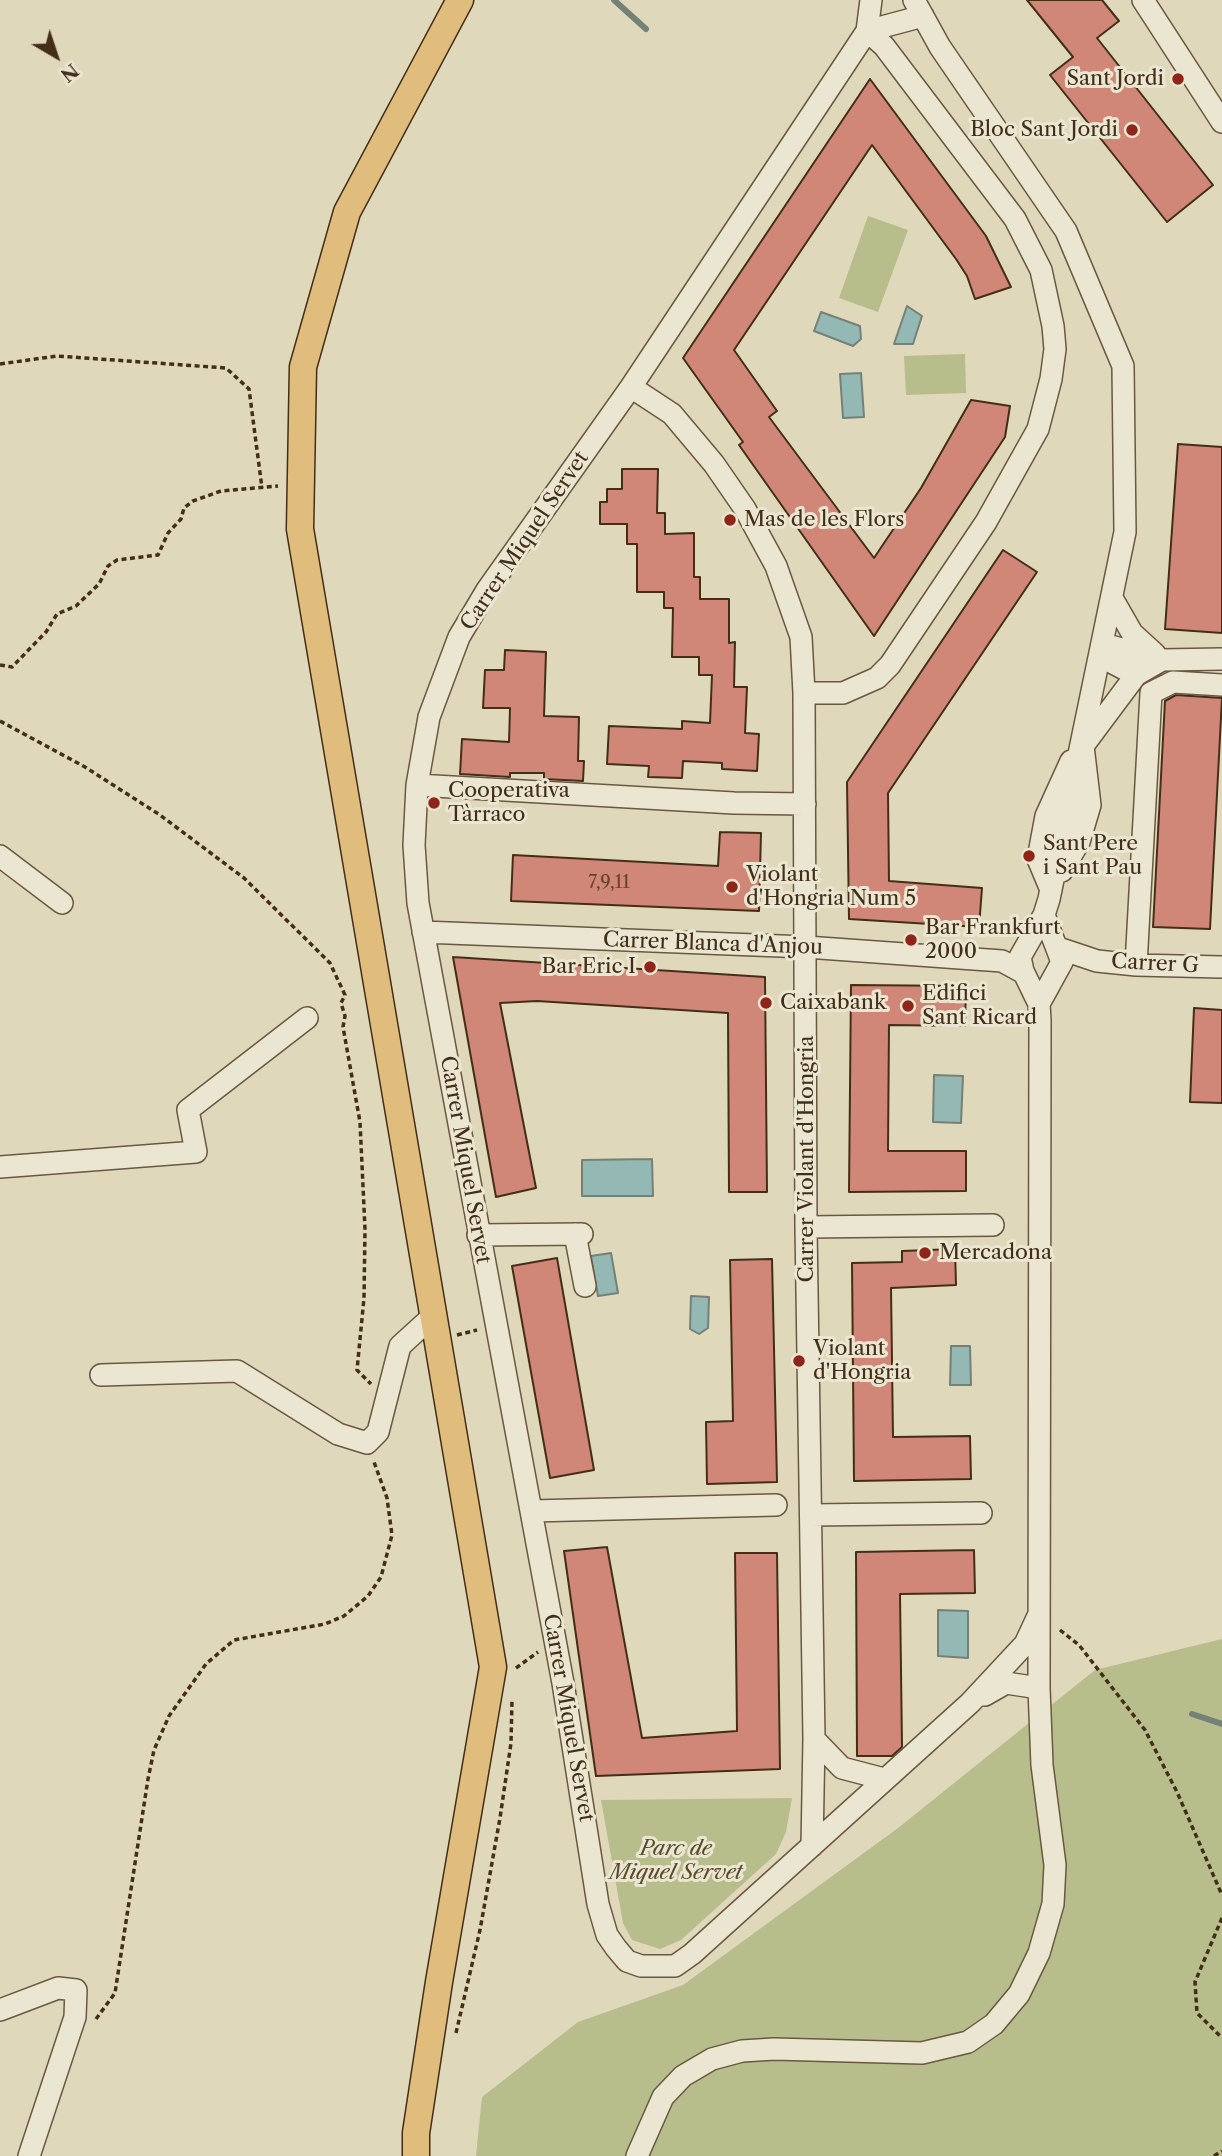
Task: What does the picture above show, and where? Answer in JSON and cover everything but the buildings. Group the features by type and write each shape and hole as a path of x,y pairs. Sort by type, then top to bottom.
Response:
{"main road":[{"path":"416,2156 416,2133 439,1982 493,1667 300,529 303,367 347,212 460,0"}],"street":[{"name":"Carrer Miquel Servet","path":"872,0 867,31 631,387 486,590 460,637 429,717 417,785 414,845 423,932 556,1644 598,1904 607,1935 627,1961 641,1966 675,1966 692,1954 970,1703 1025,1644 1039,1614"},
{"path":"1143,0 1222,121"},
{"path":"804,693 843,693 877,678 890,665 986,522 1038,429 1052,379 1054,326 1041,270 1020,227 884,46 867,31 919,8 943,51 1066,231 1123,366 1125,532 1085,736 1051,890 1044,915 1024,948 1020,965 1039,1004"},
{"name":"Carrer Violant d'Hongria","path":"631,387 672,414 714,464 754,522 776,565 796,616 801,637 804,693 806,1227 814,1739 812,1846"},
{"path":"1112,598 1132,633 1162,660"},
{"path":"1103,644 1162,660 1222,659"},
{"path":"1103,644 1112,663 1136,675"},
{"path":"1085,736 1136,675 1162,660"},
{"path":"1136,965 1152,693 1173,682 1222,685"},
{"path":"417,785 734,803 805,804"},
{"path":"0,856 62,904"},
{"path":"638,2156 649,2123 663,2097 683,2076 712,2059 742,2051 774,2049 896,2054 941,2050 979,2036 1008,2009 1019,1994 1039,1953 1050,1918 1054,1890 1053,1850 1041,1765 1039,1688 1039,1004 1056,959 1044,915"},
{"name":"Carrer Blanca d'Anjou","path":"423,932 806,947 1002,961 1026,975"},
{"path":"1002,961 1040,940 1056,959"},
{"path":"1026,975 1040,982 1056,959"},
{"name":"Carrer G","path":"1056,959 1136,965 1222,967"},
{"path":"0,1167 196,1152 188,1110 307,1018"},
{"path":"806,1227 993,1225"},
{"path":"478,1235 579,1234 585,1286"},
{"path":"102,1375 237,1371 338,1434 367,1443 379,1432 400,1346 436,1327"},
{"path":"531,1511 776,1505"},
{"path":"811,1515 981,1513"},
{"name":"Carrer Miquel Servet","path":"970,1703 1006,1683 1039,1688"},
{"path":"814,1739 842,1768 884,1779"},
{"path":"0,2010 58,1988 76,1990 75,2017 29,2156"}],"path":[{"path":"0,364 57,356 226,368 249,389 262,488"},
{"path":"0,665 12,667 46,632 57,614 76,606 99,584 108,566 117,559 158,555 168,533 181,519 184,508 193,501 221,491 301,482"},
{"path":"0,721 85,767 160,815 244,878 330,963 345,995 341,1003 360,1122 365,1201 364,1298 357,1370 386,1400"},
{"path":"436,1327 495,1326"},
{"path":"93,2023 115,1993 148,1779 154,1750 169,1716 206,1664 234,1640 334,1620 368,1596 381,1577 392,1535 387,1498 367,1443"},
{"path":"1039,1614 1079,1645 1145,1730 1177,1792 1222,1895"},
{"path":"515,1676 517,1667 556,1644"},
{"path":"453,2044 480,1930 500,1818 511,1743 512,1694"},
{"path":"1222,1918 1195,1982 1197,2013 1222,2038"},
{"path":"1214,2156 1222,2151"}],"green space":[{"path":"868,216 908,230 878,312 839,298"},
{"path":"965,354 966,393 906,395 904,356"},
{"path":"1222,1639 1222,2156 476,2156 482,2097 578,2022 683,1985 898,1828 1095,1670"},
{"name":"Parc de Miquel Servet","path":"792,1798 786,1832 776,1854 681,1940 660,1949 632,1940 623,1923 601,1800"}],"water":[{"path":"907,306 922,316 913,344 894,344"},
{"path":"821,312 860,326 861,339 853,346 814,331"},
{"path":"861,373 864,417 843,418 840,374"},
{"path":"934,1075 963,1076 961,1123 933,1122"},
{"path":"652,1159 653,1196 582,1196 582,1160"},
{"path":"611,1253 618,1293 598,1296 591,1256"},
{"path":"691,1296 709,1297 708,1328 699,1334 690,1329"},
{"path":"951,1346 970,1346 971,1385 950,1385"},
{"path":"938,1610 968,1611 968,1658 938,1656"}],"waterway":[{"path":"614,0 646,29"},
{"path":"1192,1714 1222,1724"}],"place":[{"name":"Sant Jordi","path":"1178,79"},
{"name":"Bloc Sant Jordi","path":"1132,130"},
{"name":"Mas de les Flors","path":"730,520"},
{"name":"Cooperativa Tàrraco","path":"434,803"},
{"name":"Sant Pere i Sant Pau","path":"1029,856"},
{"name":"Violant d'Hongria Num 5","path":"732,887"},
{"name":"Bar Frankfurt 2000","path":"911,940"},
{"name":"Bar Eric I","path":"650,967"},
{"name":"Caixabank","path":"766,1003"},
{"name":"Edifici Sant Ricard","path":"908,1006"},
{"name":"Mercadona","path":"925,1253"},
{"name":"Violant d'Hongria","path":"799,1361"}]}
